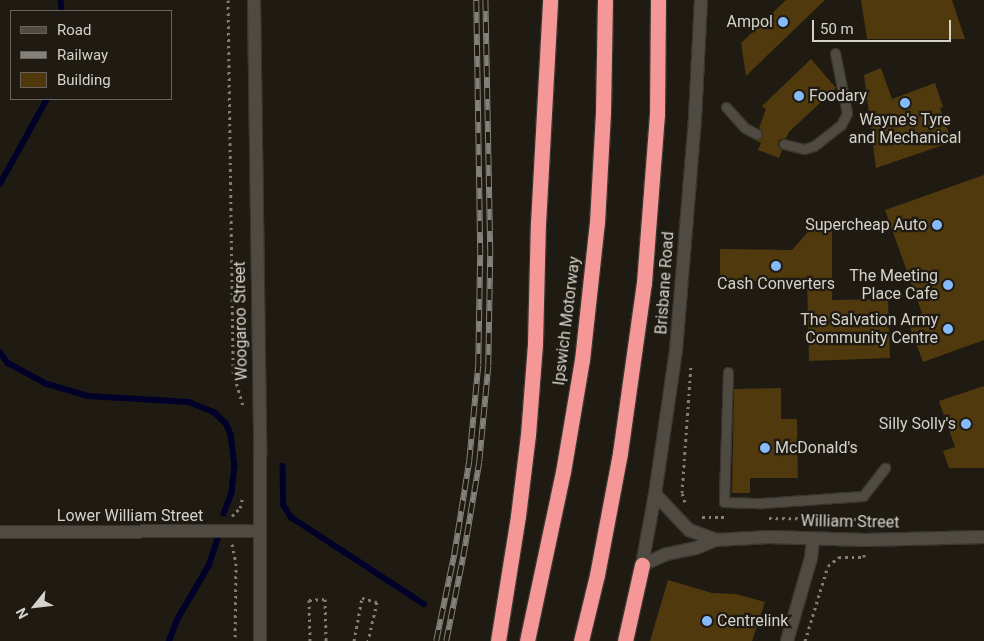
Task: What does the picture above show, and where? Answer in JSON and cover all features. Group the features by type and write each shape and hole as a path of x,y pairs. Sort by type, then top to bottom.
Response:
{"highway":[{"path":"498,641 518,516 528,435 535,343 538,224 550,0"},
{"name":"Ipswich Motorway","path":"527,641 561,481 582,360 597,223 603,113 605,0"},
{"path":"581,641 597,575 620,453 644,283 657,115 658,0"},
{"path":"625,641 642,565"}],"street":[{"name":"Woogaroo Street","path":"254,0 260,454 260,641"},
{"name":"Brisbane Road","path":"642,565 655,494 677,341 695,118 701,0"},
{"name":"William Street","path":"655,494 689,530 716,540"},
{"name":"Lower William Street","path":"0,532 260,531"},
{"name":"William Street","path":"642,565 661,556 696,548 716,540 814,538 865,540 984,537"},
{"path":"787,641 811,558 814,538"}],"lane":[{"path":"784,144 804,149 814,146 841,125 847,113 835,53"},
{"path":"726,107 745,128 757,134"},
{"path":"728,372 724,502 762,503 862,496 885,468"}],"path":[{"path":"228,0 233,371 243,407"},
{"path":"235,641 236,563 232,514 240,508 244,495"},
{"path":"354,641 362,598 377,602 368,641"},
{"path":"310,641 309,600 325,599 326,641"}],"building":[{"path":"786,0 825,0 746,76 741,43"},
{"path":"861,0 952,0 965,39 867,39"},
{"name":"Foodary","path":"811,59 836,88 789,132 786,138 779,140 778,146 782,150 779,158 758,150 761,143 755,140 763,136 759,128 766,109 762,106"},
{"path":"881,68 892,99 935,83 943,107 940,108 952,142 876,168 864,75"},
{"path":"984,175 984,340 923,362 907,319 922,313 885,210"},
{"path":"814,225 832,225 832,300 888,299 890,358 809,361 807,282 720,281 720,249 792,250"},
{"name":"Silly Solly's","path":"984,386 984,468 949,468 943,451 955,447 939,401"},
{"name":"McDonald's","path":"781,388 781,419 797,419 798,478 750,478 750,493 732,493 734,389"},
{"name":"Centrelink","path":"668,580 712,593 736,594 765,602 752,641 650,641"}],"waterway":[{"path":"61,0 62,10"},
{"path":"0,184 46,100"},
{"path":"0,352 8,363 47,384 88,396 189,402 214,412 226,423 231,434 235,465 232,493 224,514"},
{"path":"283,466 284,505 291,517 424,604"},
{"path":"169,641 177,620 209,565 218,538"}],"railway":[{"path":"436,641 454,555 469,461 478,365 480,254 476,0"},
{"path":"446,641 479,462 488,366 490,253 485,0"}],"place":[{"name":"Ampol","path":"783,22"},
{"name":"Foodary","path":"799,96"},
{"name":"Wayne's Tyre and Mechanical","path":"905,103"},
{"name":"Supercheap Auto","path":"937,225"},
{"name":"Cash Converters","path":"776,266"},
{"name":"The Meeting Place Cafe","path":"948,285"},
{"name":"The Salvation Army Community Centre","path":"948,329"},
{"name":"Silly Solly's","path":"966,424"},
{"name":"McDonald's","path":"765,448"},
{"name":"Centrelink","path":"707,621"}]}
